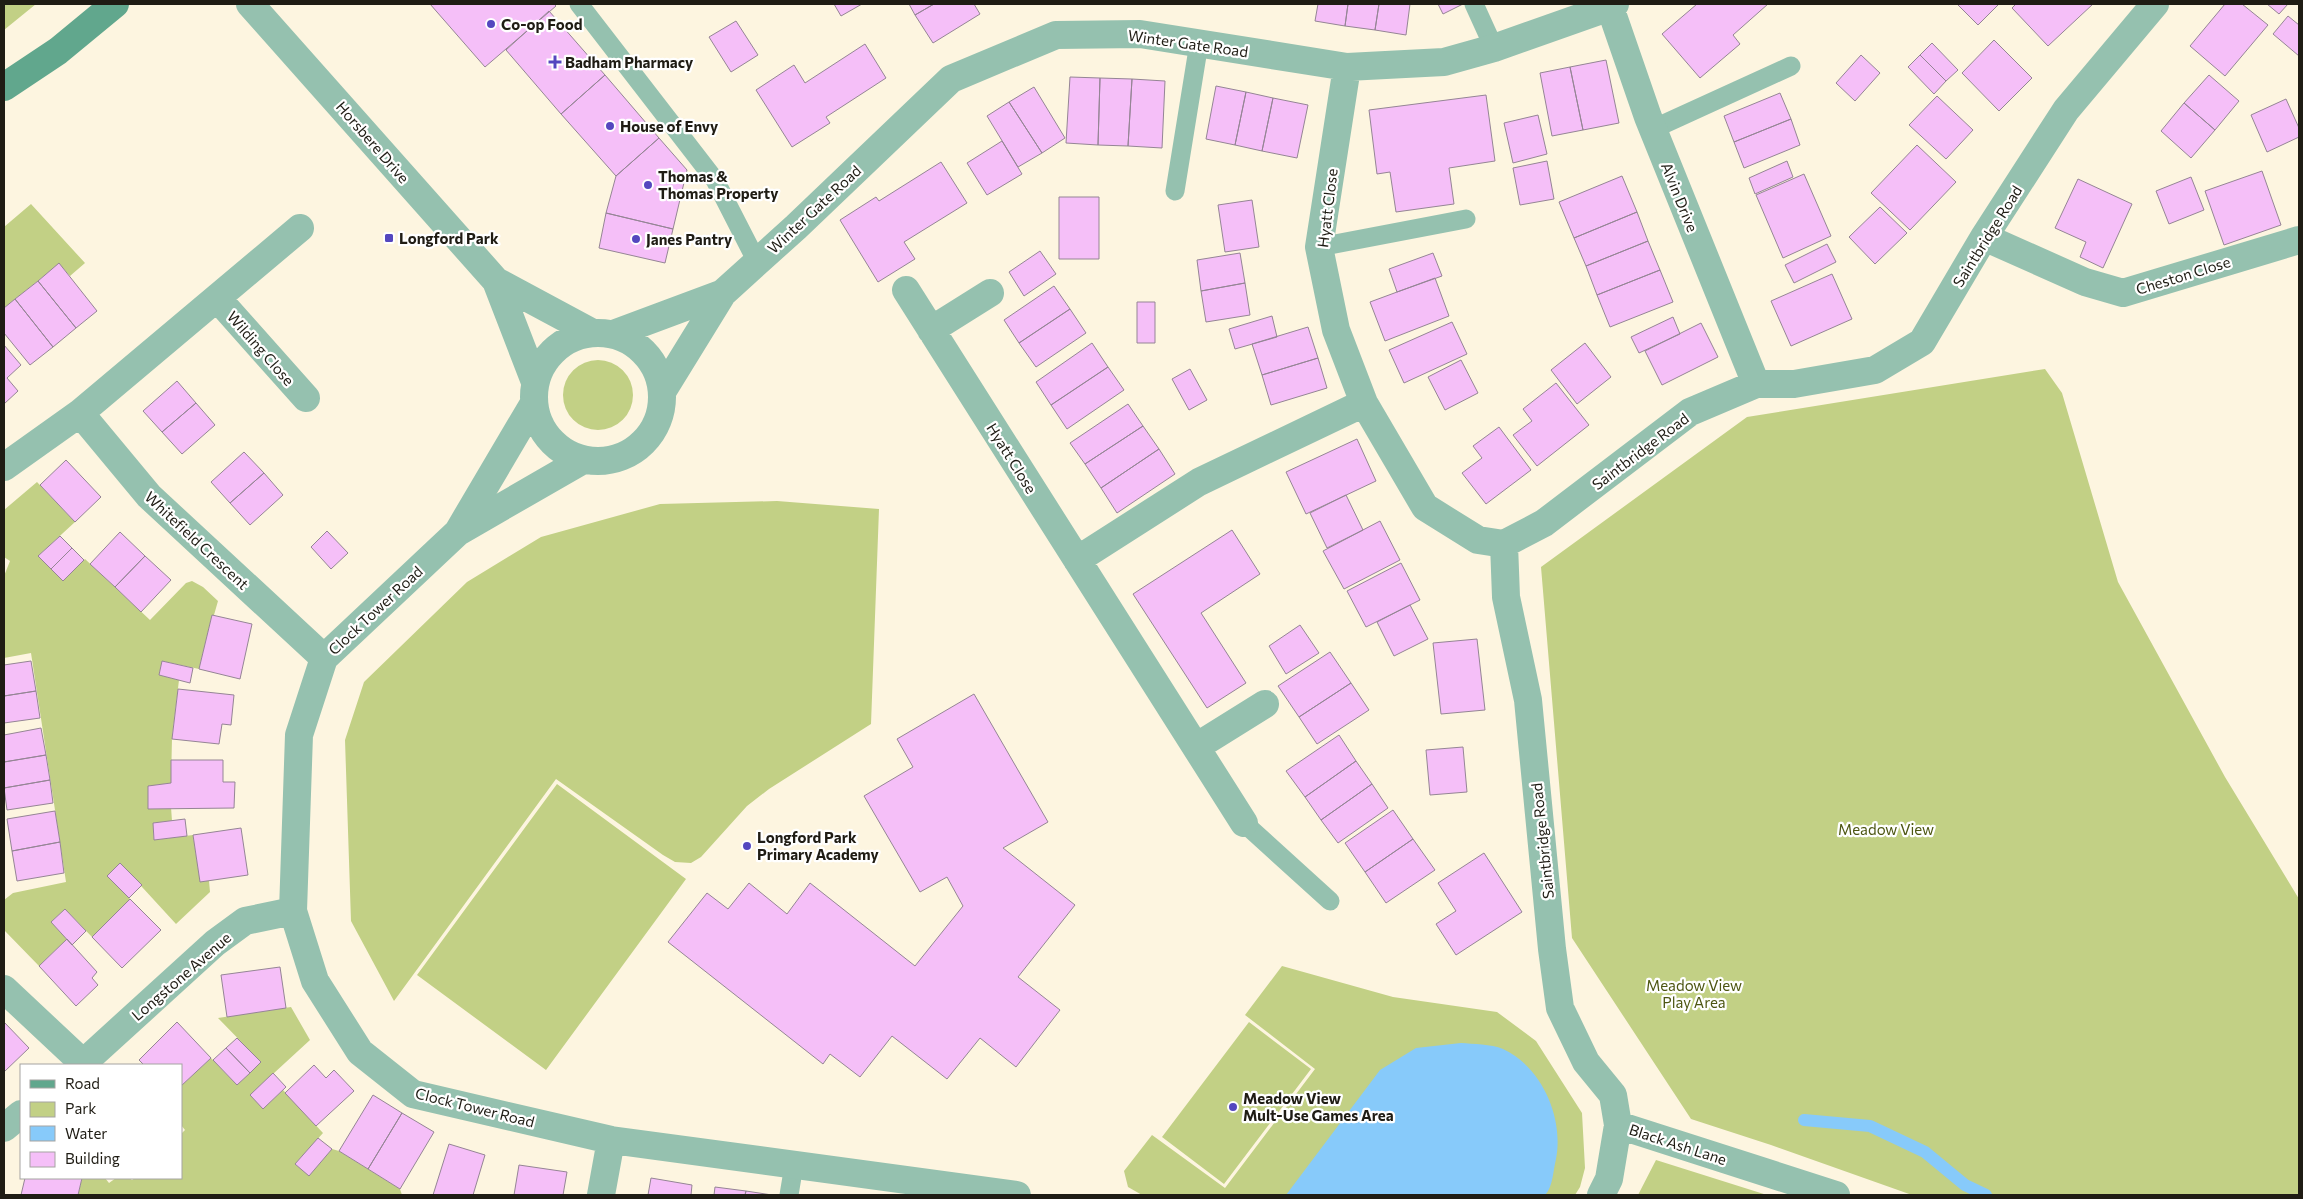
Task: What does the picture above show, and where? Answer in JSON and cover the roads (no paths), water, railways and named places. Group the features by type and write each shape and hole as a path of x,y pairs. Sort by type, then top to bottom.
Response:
{"street":[{"path":"4,87 58,51 114,4"},
{"name":"Horsbere Drive","path":"250,4 496,281 603,333"},
{"name":"Saintbridge Road","path":"1560,1008 1552,949 1528,700 1506,597 1504,544 1544,523 1690,412 1756,384 1794,384 1876,370 1922,342 1984,237 2066,110 2155,4"},
{"name":"Winter Gate Road","path":"662,392 722,293 951,79 1056,35 1140,34 1347,68 1444,62 1494,48 1612,6"},
{"name":"Alvin Drive","path":"1612,6 1653,129 1756,384"},
{"name":"Hyatt Close","path":"1347,68 1319,247 1336,330 1364,403 1425,507 1478,540 1504,544"},
{"name":"Wilding Close","path":"80,413 300,228"},
{"name":"Cheston Close","path":"1984,237 2086,282 2123,293 2299,240"},
{"name":"Horsbere Drive","path":"496,281 534,392"},
{"name":"Hyatt Close","path":"906,290 1244,823"},
{"name":"Winter Gate Road","path":"603,333 722,293"},
{"path":"931,330 990,293"},
{"name":"Wilding Close","path":"217,298 306,398"},
{"path":"603,333 631,342 647,355 657,372 662,392 661,412 653,430 640,446 623,456 603,462 583,460 564,452 549,439 538,422 534,392 543,364 556,348 573,337 603,333"},
{"name":"Clock Tower Road","path":"458,532 534,392"},
{"path":"1077,560 1199,482 1364,403"},
{"path":"4,467 80,413"},
{"name":"Whitefield Crescent","path":"80,413 149,496 324,658"},
{"name":"Clock Tower Road","path":"583,460 458,532 324,658 299,736 293,911 315,981 360,1052 413,1094 611,1140 794,1165 936,1190 1017,1195"},
{"path":"1196,747 1265,704"},
{"name":"Longstone Avenue","path":"82,1064 215,943 246,921 293,911"},
{"path":"4,989 82,1064"},
{"name":"Black Ash Lane","path":"1560,1008 1586,1062 1614,1094 1618,1125 1836,1195"},
{"path":"4,1128 20,1115"},
{"path":"1602,1195 1608,1179 1618,1125"},
{"path":"602,1195 611,1140"}],"lane":[{"path":"579,4 715,180 757,262"},
{"path":"1474,4 1494,48"},
{"path":"1175,191 1199,43"},
{"path":"1653,129 1791,66"},
{"path":"1319,247 1466,219"},
{"path":"1244,823 1330,901"},
{"path":"789,1195 794,1165"}],"water":[{"path":"1461,1043 1498,1047 1517,1057 1529,1068 1547,1095 1557,1127 1558,1143 1550,1188 1545,1195 1286,1195 1380,1070 1416,1048"}],"waterway":[{"path":"1804,1120 1870,1126 1925,1152 1965,1185 1986,1195"}],"place":[{"name":"Co-op Food","path":"491,24"},
{"name":"Badham Pharmacy","path":"555,62"},
{"name":"House of Envy","path":"610,126"},
{"name":"Thomas & Thomas Property","path":"648,185"},
{"name":"Longford Park","path":"389,238"},
{"name":"Janes Pantry","path":"636,239"},
{"name":"Longford Park Primary Academy","path":"747,846"},
{"name":"Meadow View Mult-Use Games Area","path":"1233,1107"}],"park label":[{"name":"Meadow View","path":"1886,829"},
{"name":"Meadow View Play Area","path":"1694,994"}]}
